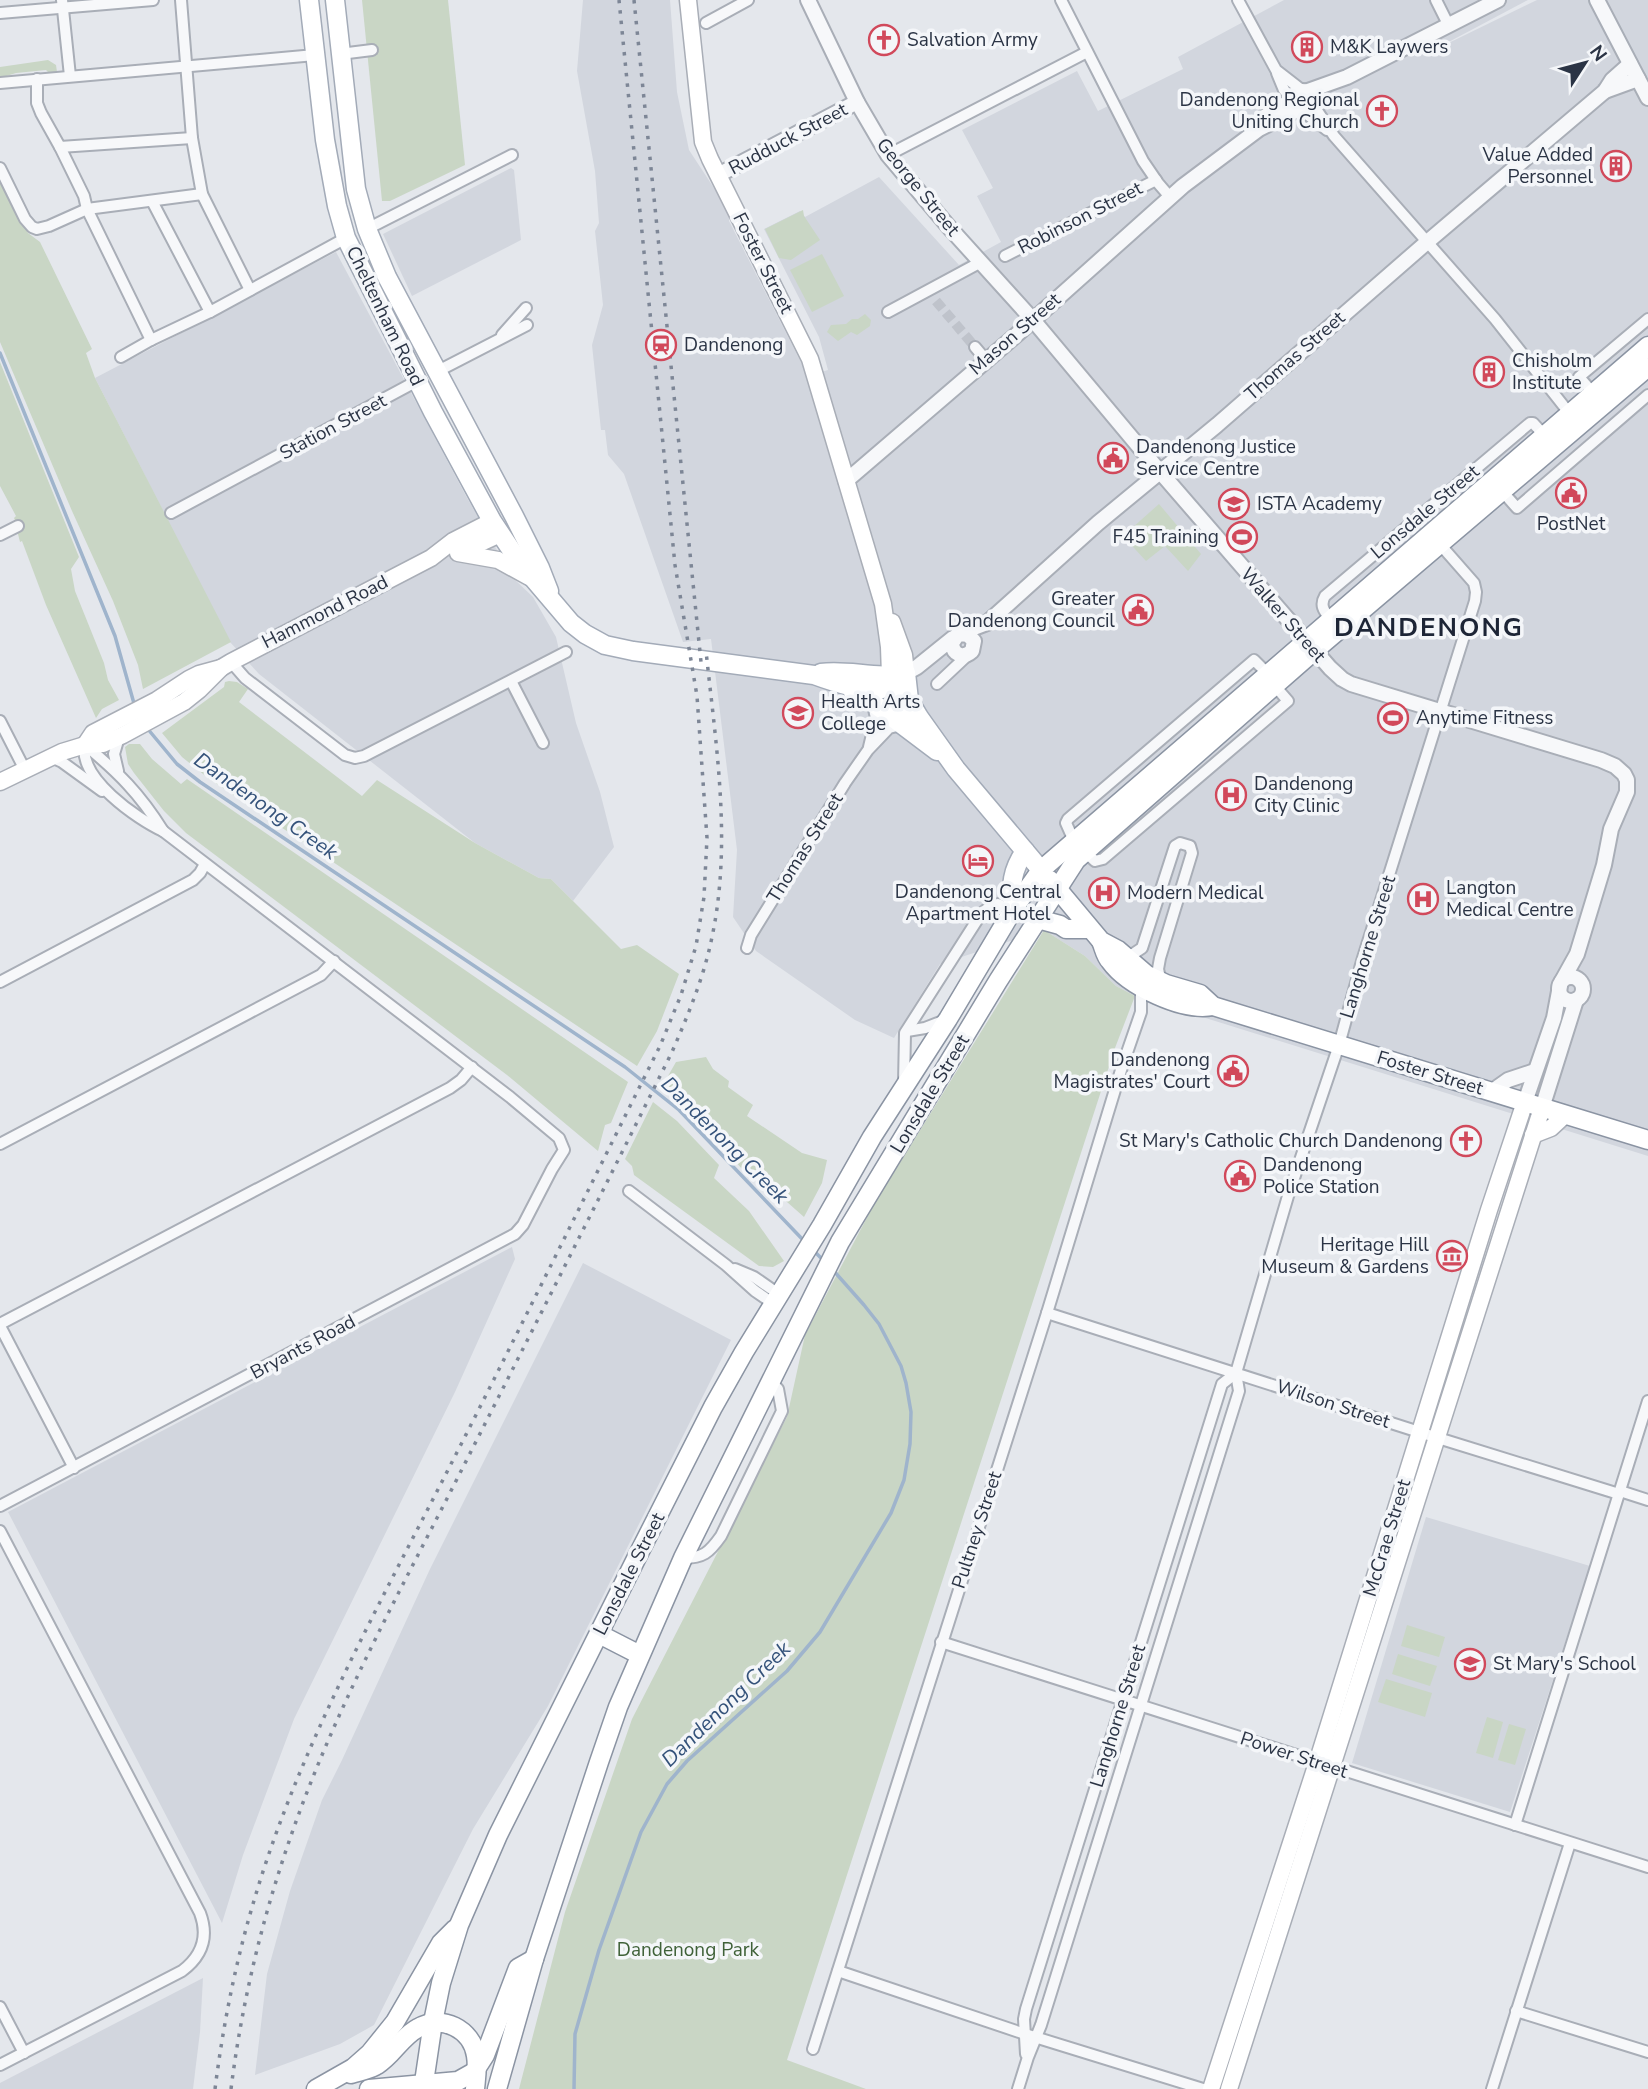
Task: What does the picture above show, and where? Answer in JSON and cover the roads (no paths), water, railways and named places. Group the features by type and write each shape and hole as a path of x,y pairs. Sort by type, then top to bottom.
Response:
{"main road":[{"name":"Cheltenham Road","path":"309,0 325,140 346,238 417,382 496,527 534,580 576,628 610,646 814,675 842,685 878,690 898,677"},
{"name":"Cheltenham Road","path":"335,0 356,189 367,229 387,277 514,516 551,597"},
{"name":"Foster Street","path":"688,0 702,138 707,153 808,352 883,604 900,643 896,704 903,715 956,769 1058,889 1096,935 1108,959 1121,974 1200,1009 1213,1006 1648,1140"},
{"path":"315,55 340,54"},
{"path":"346,238 367,229"},
{"name":"Lonsdale Street","path":"424,2086 444,1969 459,1925 491,1850 598,1634 718,1398 872,1137 1041,870 1079,846 1436,539 1545,436 1648,346"},
{"name":"Lonsdale Street","path":"1310,646 1331,620 1502,491 1648,367"},
{"name":"Station Street","path":"417,382 438,371"},
{"path":"496,527 514,516"},
{"name":"Hammond Road","path":"431,558 478,546 496,527"},
{"name":"Hammond Road","path":"0,782 85,744 93,733 121,731 162,706 193,676 226,665 431,558 453,541 496,527"},
{"path":"458,553 498,560 534,580"},
{"name":"Foster Street","path":"883,604 889,647 898,677 910,702 956,769"},
{"name":"Cheltenham Road","path":"814,675 837,671 898,677"},
{"path":"842,685 871,701 940,753"},
{"name":"Lonsdale Street","path":"497,2089 534,1959 598,1762 618,1707 682,1558 840,1242 1076,860 1079,846"},
{"path":"1014,909 1011,888 1025,850"},
{"path":"1038,919 1066,929 1096,935"},
{"name":"Foster Street","path":"1096,935 1127,958 1142,972 1153,988"},
{"name":"McCrae Street","path":"1211,2089 1438,1438 1533,1135 1533,1105"},
{"name":"McCrae Street","path":"1229,2089 1421,1432 1485,1223 1533,1105"},
{"path":"1533,1135 1551,1128 1565,1115"},
{"path":"777,1299 802,1318"},
{"path":"598,1634 640,1655"},
{"path":"338,2078 362,2061 389,2031 440,1943 459,1925"},
{"path":"369,2089 458,2081 477,2070 518,1968 534,1959"},
{"path":"316,2089 338,2078 377,2065 414,2030 433,2022 452,2025 464,2033 475,2050 475,2089"}],"street":[{"path":"0,13 62,4 153,0"},
{"path":"181,0 192,138 202,194 250,290"},
{"path":"706,23 748,0"},
{"name":"George Street","path":"808,0 857,103 888,155 1033,320"},
{"path":"1061,0 1143,161 1170,197"},
{"path":"1238,0 1284,90 1302,101 1334,136 1494,319 1570,414"},
{"path":"1436,0 1449,26"},
{"path":"1302,101 1498,0"},
{"path":"1597,0 1648,98"},
{"path":"62,4 70,76"},
{"path":"340,54 372,50"},
{"path":"888,155 1087,52"},
{"path":"0,83 315,55"},
{"name":"Thomas Street","path":"898,677 957,636 987,623 1035,582 1050,565 1217,425 1605,90 1630,64"},
{"path":"37,79 37,103 152,340"},
{"name":"Thomas Street","path":"1605,90 1638,79"},
{"name":"Mason Street","path":"846,481 1183,186 1259,129 1302,101"},
{"name":"Mason Street","path":"1183,186 1198,168 1257,122 1302,101"},
{"name":"Rudduck Street","path":"718,175 857,103"},
{"path":"60,147 192,138"},
{"path":"367,229 512,155"},
{"path":"0,168 25,219 37,229 87,209 202,194"},
{"name":"Robinson Street","path":"1005,256 1156,180"},
{"path":"152,201 210,312"},
{"path":"121,357 346,238"},
{"path":"888,312 981,262"},
{"path":"929,291 936,301"},
{"name":"Station Street","path":"495,342 526,308"},
{"path":"1594,394 1579,377 1648,319"},
{"name":"Walker Street","path":"1033,320 1310,646 1346,681 1412,704 1601,760 1615,766 1624,774"},
{"name":"Station Street","path":"438,371 527,325"},
{"path":"975,347 986,360"},
{"name":"Station Street","path":"171,513 417,382"},
{"name":"Lonsdale Street","path":"1502,491 1517,508 1648,395"},
{"name":"Lonsdale Street","path":"1331,620 1323,610 1322,601 1325,596 1530,423 1545,436"},
{"path":"0,535 18,526"},
{"name":"Langhorne Street","path":"1018,2089 1030,2035 1140,1706 1239,1391 1236,1373 1288,1196 1339,1045 1362,961 1476,592 1474,583 1436,539"},
{"name":"Thomas Street","path":"937,684 972,650 987,623"},
{"path":"957,636 952,648 957,653 964,655 972,650"},
{"path":"900,643 915,653 929,657"},
{"path":"226,665 353,758 364,756 566,652"},
{"path":"1079,846 1066,823 1068,819 1254,660 1271,680"},
{"path":"511,681 543,743"},
{"name":"Thomas Street","path":"868,750 876,718 871,701"},
{"path":"0,721 25,769"},
{"name":"Thomas Street","path":"747,948 751,935 868,750 890,728 901,725"},
{"path":"119,773 114,754 121,731"},
{"path":"85,744 119,773 163,831"},
{"path":"85,744 84,754 93,774 116,801"},
{"path":"51,757 66,765 140,820 163,831 472,1067 450,1088 0,1325 74,1468"},
{"name":"McCrae Street","path":"1533,1105 1535,1071 1554,1018 1561,984 1577,954 1604,865 1611,829 1626,796 1627,780 1624,774"},
{"name":"Pultney Street","path":"813,2049 1047,1313 1121,1070 1141,1012 1153,988 1192,853 1189,845 1180,842 1175,846 1142,948 1127,958"},
{"path":"0,982 193,880 205,864"},
{"name":"Lonsdale Street","path":"904,1089 904,1040 907,1031 981,914 998,904 1014,909"},
{"name":"McCrae Street","path":"1577,954 1582,982"},
{"path":"0,1144 321,975 334,961"},
{"path":"1573,976 1582,982 1581,996 1576,1000 1564,998 1561,984 1573,976"},
{"name":"Pultney Street","path":"1141,1012 1153,988"},
{"name":"McCrae Street","path":"1533,1105 1576,1000"},
{"path":"907,1031 925,1028 948,1019"},
{"name":"Bryants Road","path":"0,1506 515,1234 523,1225 552,1168 563,1154 564,1146 559,1138 472,1067"},
{"path":"1491,1092 1508,1080 1535,1071"},
{"path":"629,1191 753,1289 777,1299"},
{"name":"Wilson Street","path":"1047,1313 1438,1438 1648,1500"},
{"name":"Langhorne Street","path":"1030,2035 1026,2008 1222,1384 1236,1373"},
{"path":"1515,1825 1648,1401"},
{"path":"0,1531 200,1913 204,1932 203,1944 195,1959 182,1971 0,2065"},
{"name":"Power Street","path":"941,1642 1648,1867"},
{"path":"1492,2089 1570,1843"},
{"path":"838,1971 1203,2089"},
{"path":"0,2007 24,2053"},
{"path":"1516,2011 1648,2052"}],"waterway":[{"name":"Dandenong Creek","path":"0,353 115,636 135,707"},
{"name":"Dandenong Creek","path":"147,728 177,764 200,782 625,1067 679,1110 805,1242"},
{"name":"Dandenong Creek","path":"813,1250 825,1262"},
{"name":"Dandenong Creek","path":"574,2089 575,2034 599,1950 641,1832 667,1784 687,1761 787,1671 820,1632 891,1513 904,1480 910,1444 911,1412 901,1366 879,1324 833,1270"}],"tunnel":[{"path":"936,301 975,347"}],"railway":[{"path":"215,2089 230,1996 247,1927 271,1847 292,1791 368,1626 660,1046 681,995 696,946 704,897 707,838 697,696 675,565 619,0"},
{"path":"634,0 701,662"},
{"path":"231,2089 249,1982 267,1912 301,1808 335,1724 672,1052 700,981 709,952 718,902 722,830 718,758 706,651"}],"place":[{"name":"Salvation Army","path":"884,40"},
{"name":"M&K Laywers","path":"1307,47"},
{"name":"Dandenong Regional Uniting Church","path":"1382,111"},
{"name":"Value Added Personnel","path":"1616,166"},
{"name":"Dandenong","path":"661,345"},
{"name":"Chisholm Institute","path":"1489,372"},
{"name":"Dandenong Justice Service Centre","path":"1113,458"},
{"name":"PostNet","path":"1571,493"},
{"name":"ISTA Academy","path":"1234,504"},
{"name":"F45 Training","path":"1242,537"},
{"name":"Greater Dandenong Council","path":"1138,610"},
{"name":"Health Arts College","path":"798,713"},
{"name":"Anytime Fitness","path":"1393,718"},
{"name":"Dandenong City Clinic","path":"1231,795"},
{"name":"Dandenong Central Apartment Hotel","path":"978,861"},
{"name":"Modern Medical","path":"1104,893"},
{"name":"Langton Medical Centre","path":"1423,899"},
{"name":"Dandenong Magistrates' Court","path":"1233,1071"},
{"name":"St Mary's Catholic Church Dandenong","path":"1466,1141"},
{"name":"Dandenong Police Station","path":"1240,1176"},
{"name":"Heritage Hill Museum & Gardens","path":"1452,1256"},
{"name":"St Mary's School","path":"1470,1664"}],"district":[{"name":"DANDENONG","path":"1429,627"}],"park label":[{"name":"Dandenong Park","path":"688,1950"}]}
